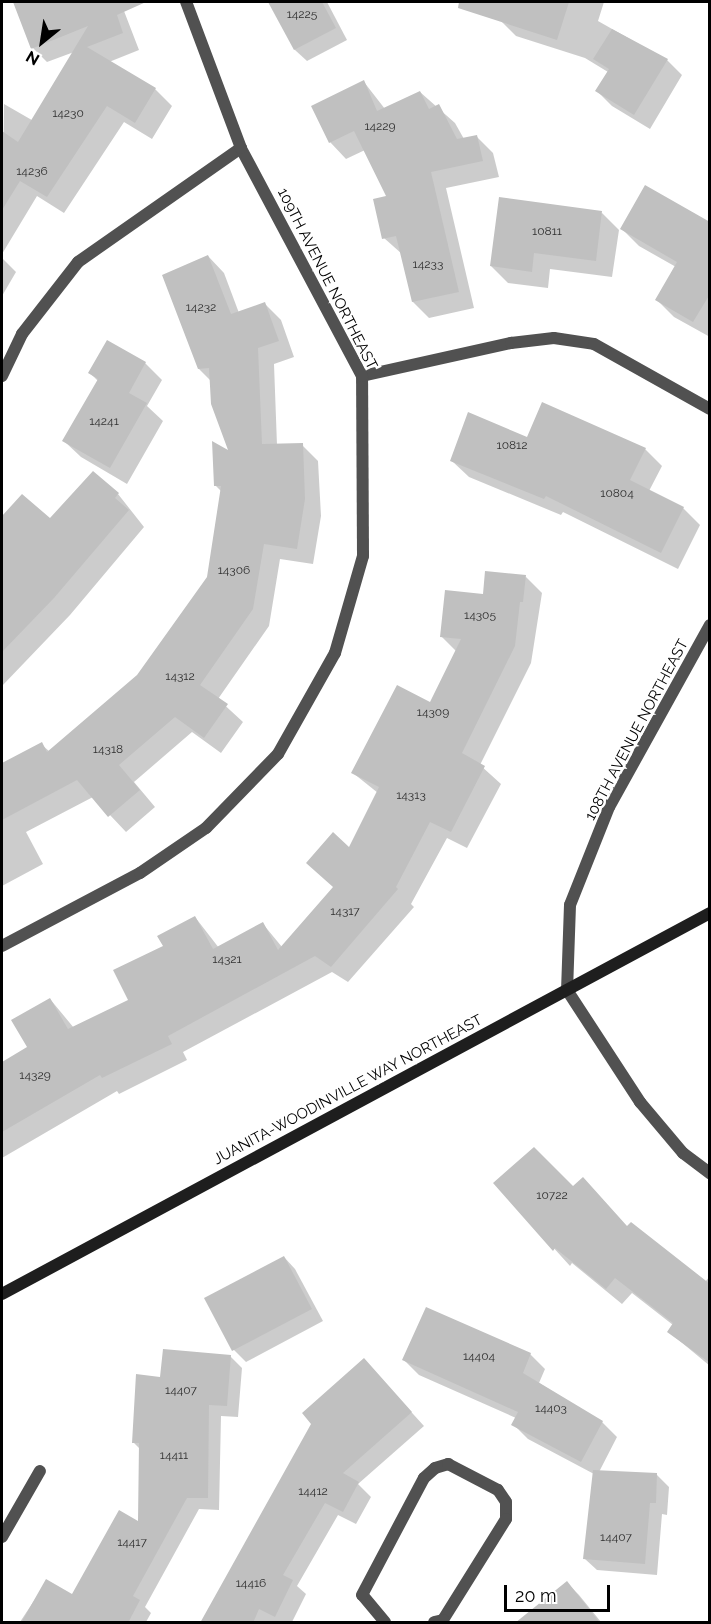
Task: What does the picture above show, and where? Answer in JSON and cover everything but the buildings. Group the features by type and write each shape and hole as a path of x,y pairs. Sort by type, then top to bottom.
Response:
{"main road":[{"name":"JUANITA-WOODINVILLE WAY NORTHEAST","path":"2,1294 710,914"}],"street":[{"name":"109TH AVENUE NORTHEAST","path":"2,946 140,873 206,828 278,754 335,654 363,556 362,376 241,148 186,2"},
{"path":"2,376 22,334 78,262 241,148"},
{"path":"362,376 511,343 554,338 594,344 710,409"},
{"name":"108TH AVENUE NORTHEAST","path":"567,990 570,905 609,807 710,625"},
{"path":"567,990 640,1102 683,1153 710,1173"},
{"path":"386,1623 362,1595 424,1478 448,1464 498,1490 506,1502 506,1519 443,1620 434,1623"},
{"path":"2,1536 40,1471"}]}
